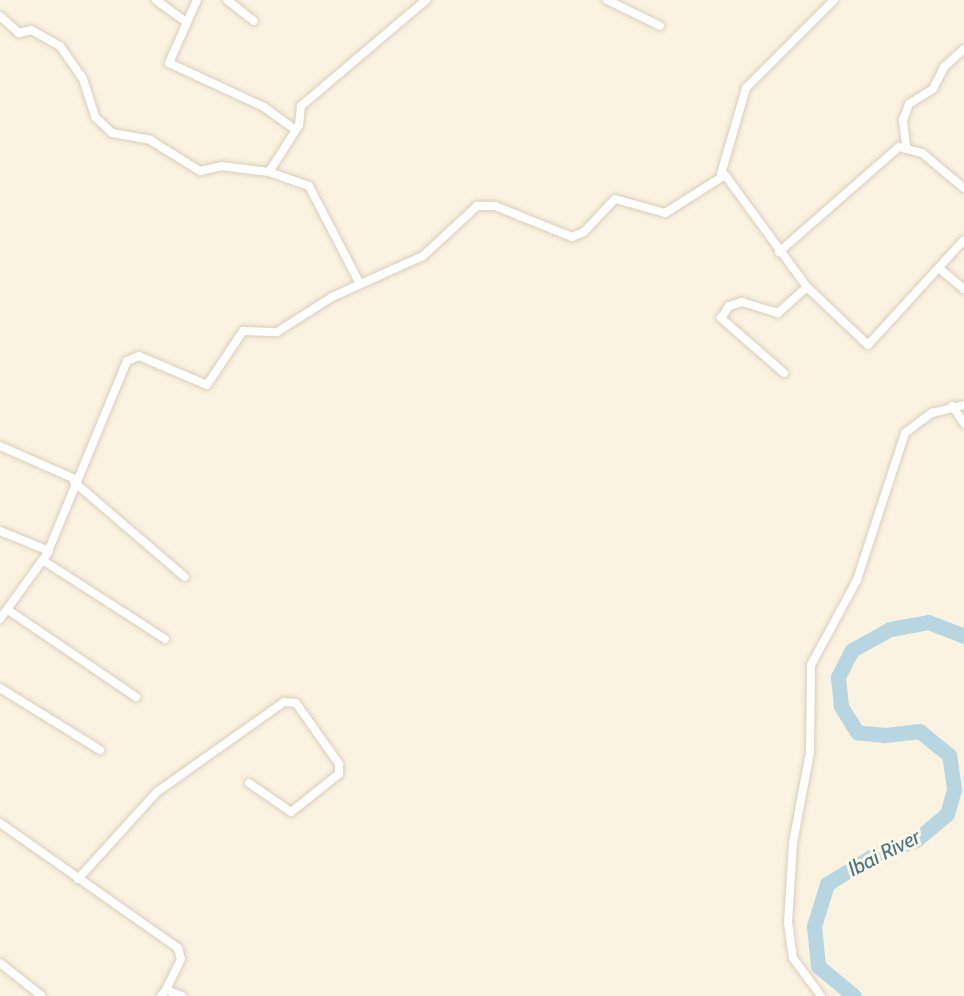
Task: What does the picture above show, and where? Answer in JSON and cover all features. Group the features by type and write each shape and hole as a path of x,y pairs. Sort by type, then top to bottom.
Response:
{"street":[{"path":"156,0 185,21"},
{"path":"197,0 185,21 170,63 264,106 296,130"},
{"path":"227,0 254,21"},
{"path":"269,172 296,130 301,106 426,0"},
{"path":"607,0 660,26"},
{"path":"0,620 49,551 75,480 127,361 139,356 207,385 243,331 277,332 360,284 423,256 470,211 485,204 572,237 584,232 615,199 665,213 722,174 746,88 834,0"},
{"path":"0,16 19,33 31,30 60,46 83,79 95,117 112,134 150,140 200,171 221,166 269,172 303,182 314,191 360,284"},
{"path":"964,49 944,67 933,90 909,104 903,120 906,146 964,188"},
{"path":"779,252 906,146"},
{"path":"722,174 807,287 868,345 940,269 964,240"},
{"path":"940,269 964,289"},
{"path":"784,373 721,318 729,306 742,302 778,313 807,287"},
{"path":"820,996 793,958 788,912 793,843 809,763 812,665 857,580 894,464 910,426 952,406 964,405"},
{"path":"952,406 964,423"},
{"path":"0,446 75,480 185,577"},
{"path":"0,531 49,551"},
{"path":"44,561 165,639"},
{"path":"8,610 136,697"},
{"path":"0,688 100,750"},
{"path":"78,879 157,792 284,702 296,703 339,764 339,774 291,812 249,783"},
{"path":"0,823 178,948 181,959 163,993 182,996"},
{"path":"0,963 42,996"}],"waterway":[{"name":"Ibai River","path":"854,996 818,966 814,926 827,884 872,856 916,840 947,814 954,789 949,755 919,731 884,735 857,732 841,706 838,677 852,650 890,629 928,622 964,636"}]}
